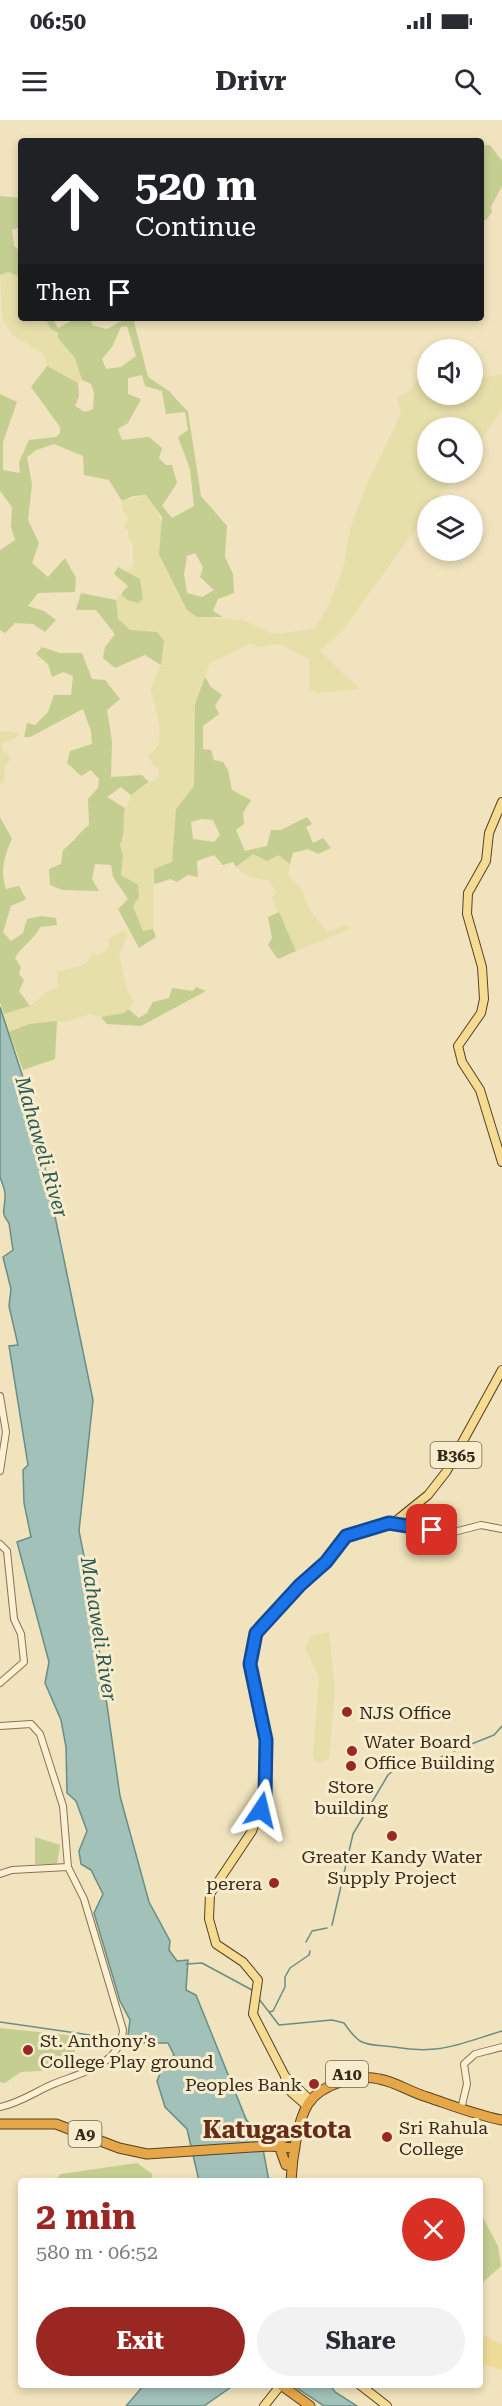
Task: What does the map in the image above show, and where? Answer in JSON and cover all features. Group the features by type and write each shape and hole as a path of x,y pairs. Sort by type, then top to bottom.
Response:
{"highway":[{"name":"A10","path":"285,2143 307,2102 339,2083 366,2077 386,2080 461,2109 502,2120"},
{"name":"A9","path":"0,2118 55,2117 133,2146 169,2150"},
{"name":"A9","path":"0,2124 49,2122 74,2129 127,2150 147,2154 169,2150 285,2143"},
{"path":"285,2143 286,2178"},
{"path":"285,2143 291,2178"},
{"path":"283,2388 310,2406"}],"main road":[{"path":"502,802 489,833 488,856 484,867 468,893 467,914 482,967 484,999 481,1013 458,1046 462,1062 480,1090 502,1162"},
{"name":"B365","path":"307,2102 289,2089 285,2076 257,2023 253,2010 258,1987 254,1973 213,1940 208,1908 213,1885 233,1861 252,1831 265,1796 266,1740 250,1664 252,1645 264,1623 319,1569 343,1539 389,1523 418,1505 446,1472 502,1370"},
{"path":"264,2406 281,2388"},
{"path":"364,2388 387,2406"}],"street":[{"path":"0,1396 6,1432 0,1471"},
{"path":"389,1523 454,1532 481,1525 502,1528"},
{"path":"0,1544 7,1551 14,1619 21,1634 24,1662 0,1683"},
{"path":"0,1726 31,1724 40,1734 63,1806 68,1867 84,1899 122,2020 123,2034 121,2045 105,2061 84,2073 49,2086 21,2102 0,2108"},
{"path":"0,1874 12,1870 68,1867"},
{"path":"461,2109 467,2084 464,2064 475,2054 502,2047"}],"shaded area":[{"path":"8,272 18,276 18,321 47,321 75,358 82,380 78,383 47,366 43,354 12,334 2,319 0,275"},
{"path":"502,374 502,410 483,437 483,417 417,417 417,483 450,483 440,495 417,495 417,527 342,631 320,651 360,689 318,693 310,690 309,659 280,644 259,647 251,643 210,663 195,704 194,786 176,809 172,863 154,869 153,929 143,932 121,875 123,856 120,845 124,839 122,819 131,795 159,777 159,767 155,767 148,756 159,745 160,728 151,688 161,665 164,641 152,633 130,630 118,619 116,600 121,594 127,600 131,575 127,571 133,566 133,544 124,526 128,518 122,509 122,501 146,495 153,503 163,525 159,556 178,593 211,618 242,620 273,634 315,629 330,602 343,570 350,530 366,486 401,414 397,398 409,392 417,381 417,405 483,405 483,378"},
{"path":"0,731 19,733 18,737 2,743 3,751 8,754 10,762 5,764 4,782 0,784"},
{"path":"253,854 278,855 290,864 288,875 301,888 309,909 328,932 344,925 352,928 296,951 272,899 276,892 269,880 251,878 236,867"},
{"path":"124,930 128,936 119,954 127,990 134,1002 124,1013 101,1017 90,1014 68,1021 29,1024 9,1032 4,1014 30,1006 49,990 57,989 58,972 86,964 93,954 101,955 109,948 108,939"},
{"path":"329,1632 335,1691 329,1759 316,1763 313,1757 319,1677 305,1648 312,1635"}],"green space":[{"path":"484,145 490,145 502,161 502,186 487,219 484,221"},
{"path":"0,196 18,198 18,228 12,230 14,246 18,249 18,276 8,272 0,275"},
{"path":"47,321 54,321 58,328 71,321 91,321 92,325 107,329 122,321 134,321 148,377 169,391 188,412 201,496 227,526 225,557 233,574 234,593 218,599 213,611 223,617 197,617 187,610 159,555 162,517 146,495 133,496 122,501 109,480 84,475 83,456 54,444 36,450 27,457 32,484 28,520 39,543 32,563 48,577 65,558 76,578 75,592 38,593 28,606 44,611 56,620 45,632 33,624 15,623 5,633 0,630 0,550 15,540 11,527 12,507 0,491 0,394 17,402 3,442 3,470 20,473 19,462 29,440 56,437 60,433 60,427 31,387 47,366 78,383 79,396 75,406 85,412 93,409 94,393 91,384 82,380 75,358 58,338 58,333 51,329","holes":["127,326 136,356 121,367 106,369 102,359 112,347 121,327","142,375 145,386 162,391 166,414 185,412 188,430 178,437 190,469 194,506 172,518 162,506 177,483 172,465 166,465 159,458 162,448 149,437 122,440 118,429 128,423 141,399 128,394 128,378","195,553 203,567 200,577 214,590 202,597 187,593 184,574 187,556"]},
{"path":"118,567 140,579 143,599 138,603 127,600 121,594 128,586 114,574"},
{"path":"81,593 116,600 118,619 130,630 157,632 164,641 161,665 145,655 115,668 103,658 105,647 115,634 96,610 76,610"},
{"path":"42,647 60,653 82,653 92,679 105,680 120,699 107,710 112,741 111,777 142,775 149,782 131,795 121,787 107,797 125,808 123,837 120,845 123,856 121,875 138,885 139,897 133,906 143,931 153,929 156,937 139,948 118,909 128,899 113,877 111,865 95,864 92,879 99,891 62,890 50,885 49,869 61,864 63,850 89,825 88,799 98,788 99,779 91,770 81,776 67,763 70,751 92,744 91,731 83,709 30,737 24,737 27,723 35,725 48,712 54,695 71,695 73,676 63,672 52,677 48,664 36,654"},
{"path":"205,677 211,687 222,695 215,706 219,714 203,726 203,749 211,750 214,760 223,762 228,770 232,790 251,800 243,813 244,824 236,830 245,851 267,846 271,830 281,830 307,817 312,824 306,827 313,843 323,838 331,848 318,854 308,849 293,853 290,864 278,855 267,861 253,854 236,867 233,862 223,865 214,855 197,861 198,877 188,875 177,882 171,879 154,884 154,869 172,862 176,809 194,786 195,704","holes":["202,819 213,820 220,835 214,842 193,839 191,822"]},
{"path":"0,817 12,839 4,864 3,876 6,889 19,886 26,899 11,906 3,932 11,941 23,933 27,919 41,916 56,918 57,925 40,927 15,958 21,967 19,974 24,980 19,991 30,1006 4,1014 0,1002"},
{"path":"279,912 296,951 278,959 268,945 272,938 268,917"},
{"path":"196,987 206,991 141,1026 107,1024 101,1017 124,1013 128,1009 139,1018 147,1013 153,1002 169,998 172,988 193,991"},
{"path":"57,1021 55,1059 23,1070 9,1032 29,1024"},
{"path":"35,1837 60,1845 57,1864 35,1864"},
{"name":"St. Anthony's College Play ground","path":"0,2028 75,2036 75,2062 40,2071 21,2072 5,2083 0,2082"},
{"path":"137,2163 152,2174 151,2178 57,2178 61,2174"},
{"path":"483,2218 498,2246 501,2266 483,2282"}],"sand":[{"path":"484,2335 502,2345 502,2370 483,2364"}],"water":[{"path":"0,1007 32,1105 93,1400 79,1531 90,1586 120,1796 149,1902 170,1941 169,1950 177,1961 188,1960 186,1990 196,1995 246,2119 261,2138 268,2178 198,2178 187,2129 165,2107 157,2081 162,2069 174,2055 168,2043 127,2043 130,2020 120,2001 94,1913 103,1894 91,1870 81,1864 79,1851 87,1831 76,1801 67,1793 66,1747 61,1720 45,1683 49,1662 17,1542 31,1537 24,1503 23,1470 28,1465 9,1346 18,1345 9,1306 11,1289 3,1257 13,1250 9,1223 4,1213 5,1192 0,1177"},
{"path":"141,2388 230,2388 204,2406 126,2406"},
{"path":"297,2388 332,2388 357,2406 324,2406"}],"waterway":[{"path":"454,1751 494,1735 502,1726"},
{"path":"332,1925 353,1834 388,1775 397,1767 421,1766 448,1754"},
{"path":"306,1942 312,1931 327,1928"},
{"path":"259,1999 269,2012 273,2011 285,1987 285,1977 290,1968 309,1955 310,1951"},
{"path":"186,1964 202,1963 252,1990"},
{"path":"269,2012 279,2025 332,2020 344,2023 355,2037 370,2045 410,2049 449,2047 502,2031"},
{"path":"0,2022 118,2039"}],"place":[{"name":"NJS Office","path":"347,1712"},
{"name":"Water Board Office Building","path":"352,1751"},
{"name":"Store building","path":"351,1766"},
{"name":"Greater Kandy Water Supply Project","path":"392,1836"},
{"name":"perera","path":"274,1883"},
{"name":"St. Anthony's College Play ground","path":"28,2050"},
{"name":"Peoples Bank","path":"314,2084"},
{"name":"Sri Rahula College","path":"387,2137"}],"district":[{"name":"Katugastota","path":"277,2130"}],"route":[{"path":"261,1810 267,1773 265,1733 250,1664 256,1633 300,1585 326,1562 346,1536 389,1523 432,1530"}],"water label":[{"name":"Mahaweli River","path":"42,1147"},
{"name":"Mahaweli River","path":"99,1629"}]}
